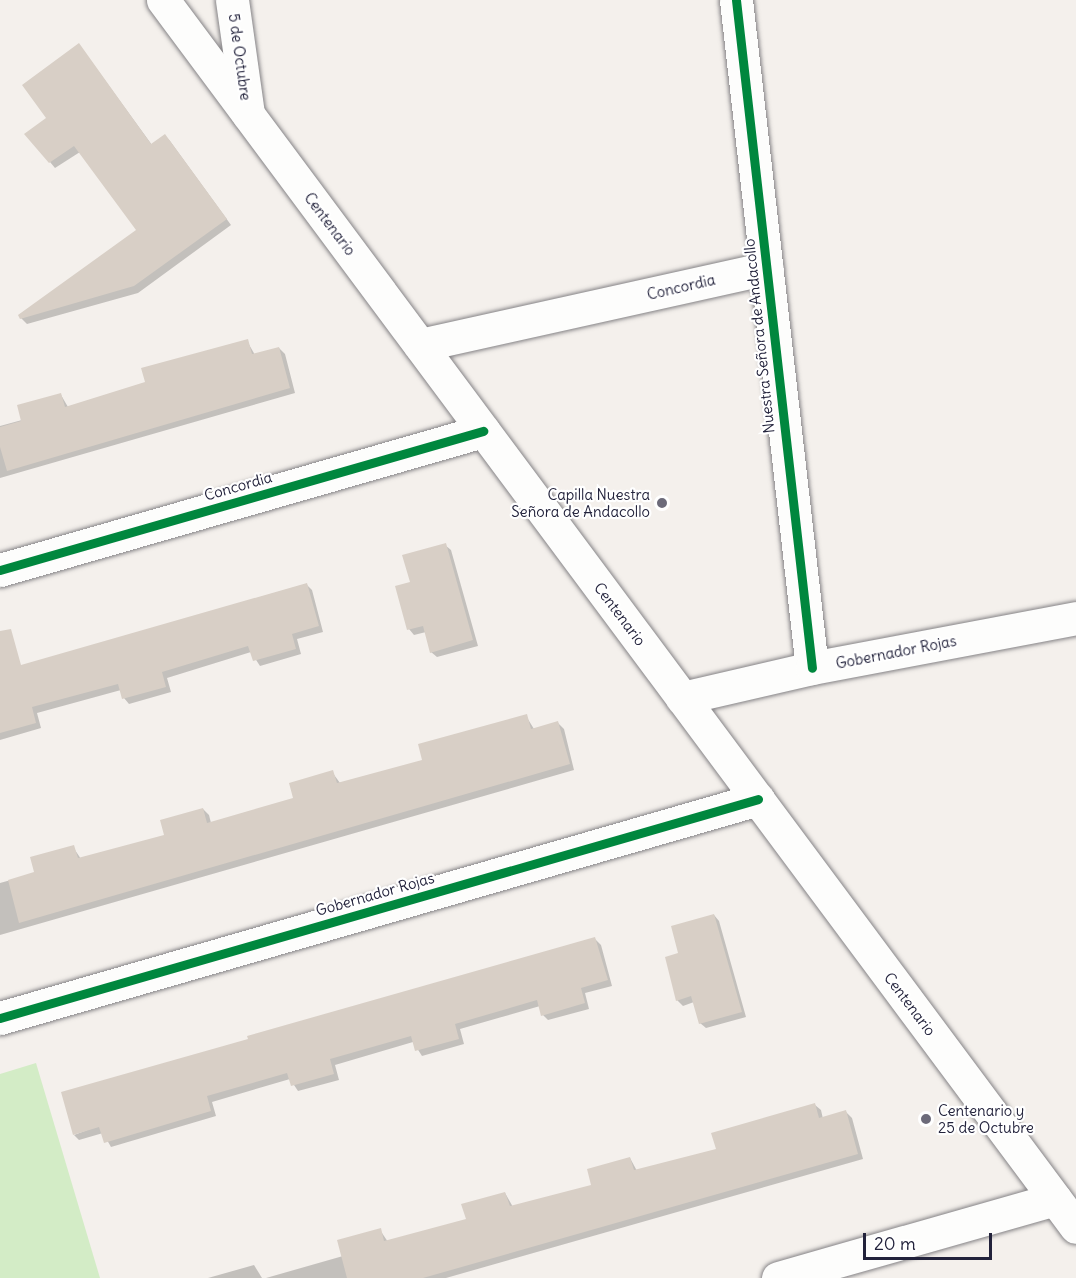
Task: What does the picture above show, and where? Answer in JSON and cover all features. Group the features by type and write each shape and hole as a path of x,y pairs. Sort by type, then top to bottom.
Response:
{"street":[{"name":"Centenario","path":"164,0 1076,1227"},
{"name":"5 de Octubre","path":"232,0 248,114"},
{"name":"Nuestra Señora de Andacollo","path":"736,0 812,668"},
{"name":"Concordia","path":"420,345 766,268"},
{"name":"Concordia","path":"0,570 483,431"},
{"name":"Gobernador Rojas","path":"682,698 812,668 1076,618"},
{"name":"Gobernador Rojas","path":"0,1018 758,799"},
{"path":"778,1278 1054,1199"}],"green space":[{"path":"36,1063 100,1278 0,1278 0,1074"}],"building":[{"path":"79,43 151,144 165,134 227,219 134,286 20,319 18,315 136,230 74,146 49,163 24,134 46,118 22,85"},
{"path":"248,339 252,354 279,347 290,388 7,471 0,447 0,427 21,421 17,405 61,393 65,407 145,382 141,368"},
{"path":"446,543 473,640 430,653 423,626 407,630 395,586 410,582 402,555"},
{"path":"307,583 319,626 292,634 296,649 253,661 248,646 162,672 166,687 122,699 118,684 32,707 36,723 0,733 0,631 11,629 21,665"},
{"path":"527,714 531,729 558,721 570,764 19,923 8,880 34,872 30,857 74,845 78,858 164,835 160,820 203,808 207,823 293,798 289,783 333,770 337,783 422,760 418,744"},
{"path":"714,914 742,1012 699,1024 691,996 676,1001 665,957 678,953 671,926"},
{"path":"595,937 608,980 581,988 585,1003 541,1016 537,1000 455,1024 459,1039 415,1051 411,1036 330,1059 334,1074 291,1086 287,1073 207,1096 211,1111 104,1143 99,1127 73,1135 61,1092 248,1039 247,1036"},
{"path":"815,1103 819,1118 846,1110 858,1154 423,1278 347,1278 337,1240 381,1228 384,1241 466,1219 461,1204 505,1192 510,1206 591,1185 587,1169 630,1157 634,1170 716,1149 711,1133"}],"cycle path":[{"path":"736,0 812,668"},
{"path":"0,570 483,431"},
{"path":"0,1018 758,799"}],"place":[{"name":"Capilla Nuestra Señora de Andacollo","path":"662,503"},
{"name":"Centenario y 25 de Octubre","path":"926,1119"}]}
